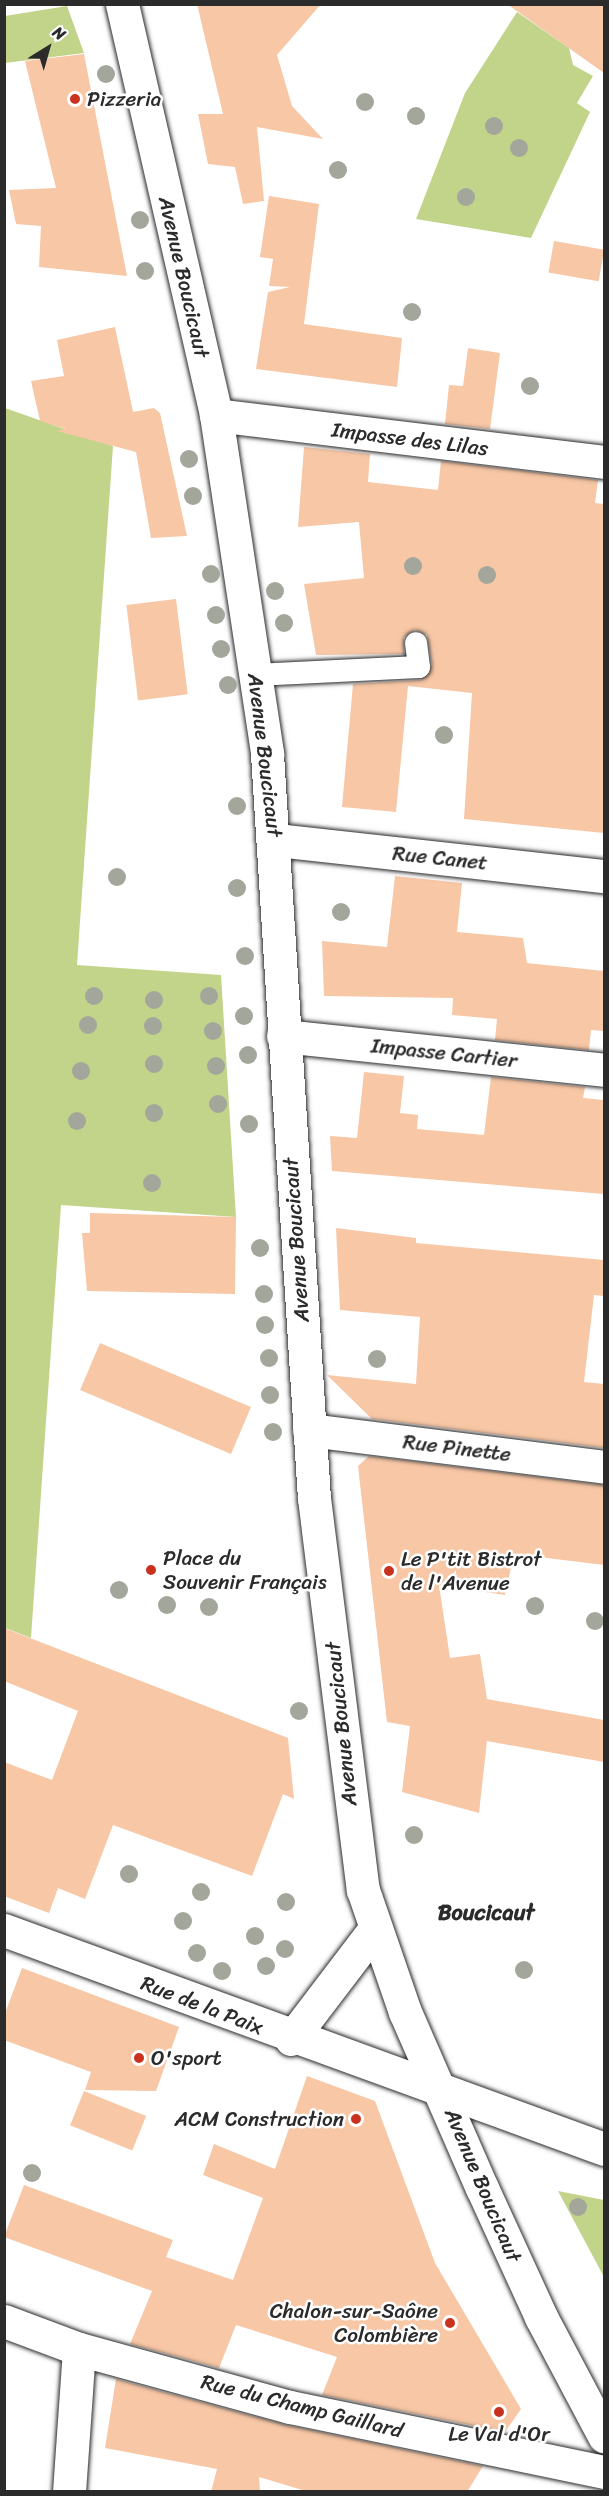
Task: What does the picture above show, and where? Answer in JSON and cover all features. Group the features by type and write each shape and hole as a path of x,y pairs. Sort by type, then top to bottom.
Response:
{"street":[{"name":"Avenue Boucicaut","path":"122,4 216,415 255,675 276,840 283,1036 309,1430 355,1844 374,1930 541,2317 604,2436"},
{"name":"Impasse des Lilas","path":"216,415 604,462"},
{"name":"Rue Canet","path":"276,840 604,876"},
{"name":"Impasse Cartier","path":"283,1036 604,1070"},
{"name":"Rue Pinette","path":"309,1430 604,1467"},
{"name":"Rue de la Paix","path":"4,1930 444,2095 604,2149"},
{"path":"291,2039 374,1930"},
{"name":"Rue du Champ Gaillard","path":"4,2321 79,2349 290,2407 604,2472"},
{"path":"69,2492 79,2349"}],"lane":[{"path":"255,675 419,668 416,643"}],"green space":[{"path":"67,6 84,53 5,63 5,16"},
{"path":"517,12 569,48 573,65 593,76 577,103 590,112 531,238 416,219 465,93"},
{"path":"5,408 113,446 77,965 221,975 236,1217 61,1205 31,1638 5,1628"},
{"path":"558,2191 604,2200 604,2277"}],"building":[{"path":"197,4 321,4 277,55 292,106 323,139 257,127 264,201 243,204 235,167 208,164 198,114 223,114"},
{"path":"507,4 604,4 604,73"},
{"path":"84,54 127,276 39,267 41,226 16,224 9,190 56,188 25,61"},
{"path":"269,196 319,204 304,324 402,338 397,387 256,369 268,292 290,287 269,286 273,259 260,257"},
{"path":"554,241 604,250 599,281 548,273"},
{"path":"115,327 133,412 154,408 160,413 187,536 151,538 136,452 57,431 66,429 40,421 31,381 64,376 57,340"},
{"path":"468,348 500,353 490,429 445,424 449,385 463,386"},
{"path":"304,447 370,454 368,482 438,490 441,461 598,480 595,503 604,504 604,833 464,819 472,693 408,686 396,812 342,807 353,684 420,680 432,665 427,635 415,630 404,637 404,654 316,655 304,584 364,578 359,522 298,527"},
{"path":"176,599 188,694 138,700 126,605"},
{"path":"395,876 462,883 457,932 523,938 527,963 604,971 604,1031 591,1030 589,1050 495,1040 497,1019 452,1015 453,998 324,996 322,941 387,947"},
{"path":"364,1072 404,1076 400,1113 418,1115 417,1129 484,1135 491,1077 585,1087 583,1098 604,1100 604,1194 332,1171 330,1136 357,1138"},
{"path":"90,1213 236,1217 235,1294 87,1291 82,1233 90,1233"},
{"path":"336,1228 416,1238 416,1243 604,1260 604,1296 594,1295 584,1382 604,1384 604,1448 372,1419 327,1375 416,1384 420,1317 340,1310"},
{"path":"100,1343 251,1407 231,1454 80,1390"},
{"path":"369,1456 604,1485 604,1565 514,1554 505,1595 439,1585 450,1658 480,1654 487,1699 604,1720 604,1762 487,1741 479,1813 402,1792 410,1726 387,1722 358,1466"},
{"path":"4,1628 288,1738 294,1799 283,1794 252,1876 113,1825 85,1899 58,1888 49,1913 4,1896 4,1762 52,1780 78,1711 4,1681"},
{"path":"22,1968 179,2027 156,2091 85,2090 91,2072 4,2040 4,2016"},
{"path":"307,2076 375,2101 435,2263 521,2409 505,2432 322,2395 337,2357 236,2325 219,2368 130,2344 152,2291 4,2237 24,2185 173,2240 166,2257 233,2280 263,2198 203,2175 214,2144 275,2169"},
{"path":"84,2091 146,2116 132,2150 70,2125"},
{"path":"116,2379 286,2425 483,2466 467,2492 309,2492 259,2477 260,2492 211,2492 217,2469 105,2448"}],"place":[{"name":"Pizzeria","path":"75,99"},
{"name":"Place du Souvenir Français","path":"151,1570"},
{"name":"Le P'tit Bistrot de l'Avenue","path":"389,1571"},
{"name":"O'sport","path":"139,2058"},
{"name":"ACM Construction","path":"356,2119"},
{"name":"Chalon-sur-Saône Colombière","path":"450,2323"},
{"name":"Le Val d'Or","path":"499,2412"}],"district":[{"name":"Boucicaut","path":"486,1913"}]}
